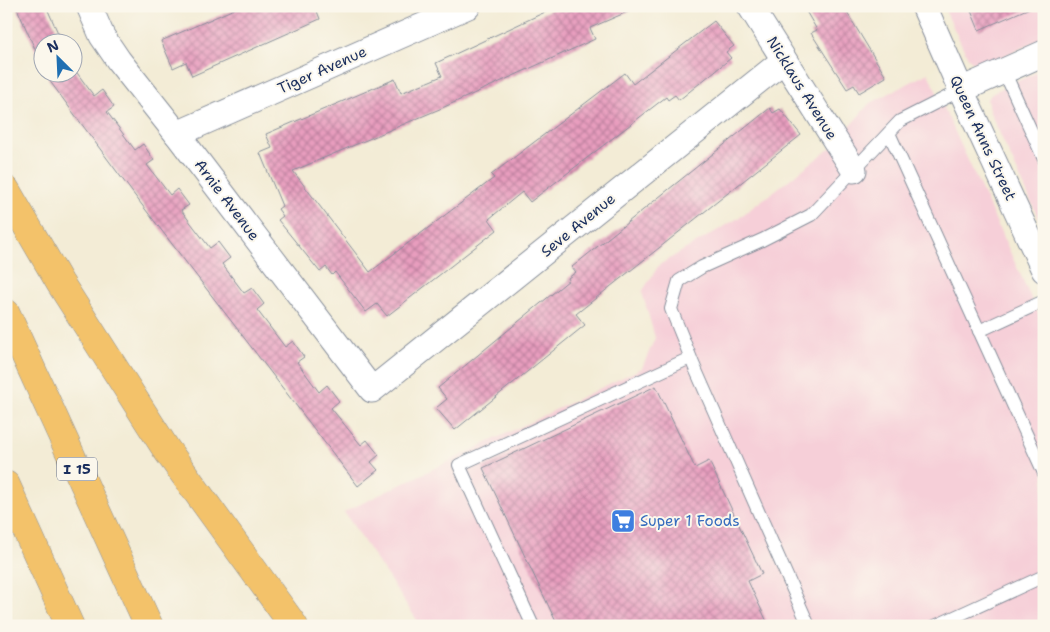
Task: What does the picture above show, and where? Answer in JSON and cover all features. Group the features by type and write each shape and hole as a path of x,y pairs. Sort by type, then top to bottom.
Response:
{"highway":[{"path":"6,190 60,283 166,449 294,626"},
{"name":"I 15","path":"6,313 149,626"},
{"path":"6,485 70,626"}],"street":[{"name":"Arnie Avenue","path":"89,6 102,36 119,61 372,390"},
{"name":"Tiger Avenue","path":"176,134 468,6"},
{"name":"Nicklaus Avenue","path":"750,6 854,170"},
{"name":"Queen Anns Street","path":"924,6 1044,270"},
{"path":"961,90 1044,53"},
{"name":"Seve Avenue","path":"372,390 784,60"}],"lane":[{"path":"1004,71 1044,159"},
{"path":"809,626 670,309 679,281 702,267 811,215 900,121 961,90"},
{"path":"889,133 1044,474"},
{"path":"979,331 1044,301"},
{"path":"533,626 459,465 690,358"},
{"path":"935,626 1044,576"}],"shaded area":[{"path":"943,6 1044,6 1044,38 986,64 976,64 968,58"},
{"path":"1044,69 1044,230 989,110 987,99 994,92"},
{"path":"928,73 1044,326 1044,626 421,626 344,512 642,368 655,338 642,292 659,265 740,217 832,147 869,104"}],"building":[{"path":"16,6 46,6 58,32 32,32 32,42"},
{"path":"241,6 315,6 320,19 192,76 186,62 173,68 161,41"},
{"path":"558,6 641,6 590,28 595,39 442,108 293,171 370,272 494,178 491,175 625,73 633,84 714,21 734,46 726,52 731,58 679,100 675,95 668,100 666,97 530,202 522,192 489,219 497,230 387,316 377,304 366,312 335,272 332,275 326,267 320,272 278,220 283,216 278,209 282,206 260,153 272,148 266,134 395,79 401,93 442,76 436,63"},
{"path":"803,6 843,6 886,77 859,93 854,85 847,89 811,33 817,30"},
{"path":"969,6 1034,6 979,30"},
{"path":"82,80 94,96 102,90 114,107 107,112 135,150 143,144 154,160 147,165 170,195 177,189 189,205 181,210 210,248 218,242 230,258 222,264 244,293 252,288 264,304 257,310 285,347 293,341 304,357 297,362 319,392 327,385 339,401 331,408 361,445 367,440 379,455 371,462 378,470 358,486 132,192 50,82 82,82"},
{"path":"770,108 773,113 780,109 801,135 576,314 585,325 455,430 436,408 447,399 438,388 569,280 568,278 576,272 572,267"},
{"name":"Super 1 Foods","path":"656,386 695,468 709,461 762,574 748,581 769,626 558,626 483,468"}],"place":[{"name":"Super 1 Foods","path":"623,521"}]}
